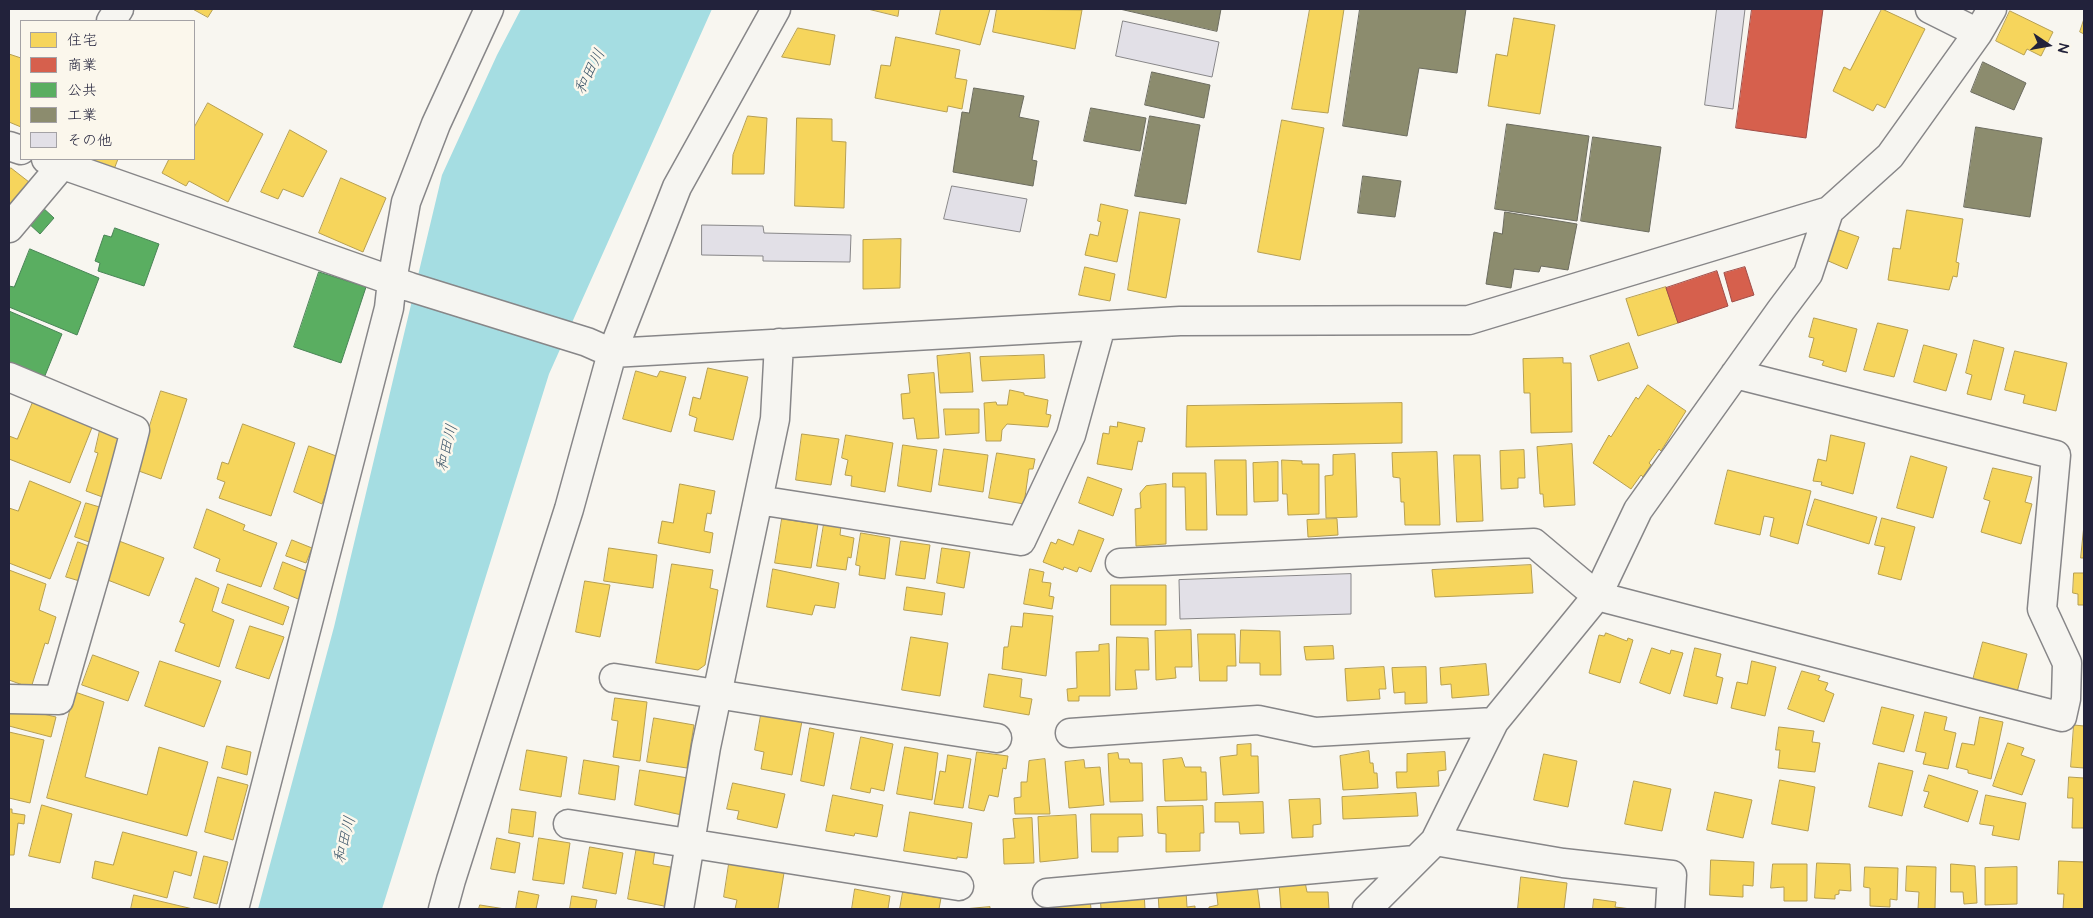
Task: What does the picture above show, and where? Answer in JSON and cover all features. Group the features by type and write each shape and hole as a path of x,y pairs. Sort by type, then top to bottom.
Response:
{"street":[{"path":"112,20 119,9"},
{"path":"234,909 389,308 401,284 406,202 436,124 489,9"},
{"path":"444,909 451,880 570,510 612,353 677,187 776,9"},
{"path":"1930,9 1978,33"},
{"path":"9,228 55,161 401,284 587,342 612,353 1180,321 1469,320 1829,211 1890,156 1978,33 1992,9"},
{"path":"1367,909 1435,841 1494,722 1597,596 1638,510 1808,274 1829,211"},
{"path":"758,500 1021,541 1071,435 1101,326"},
{"path":"679,909 706,747 775,420 778,343"},
{"path":"1120,563 1534,543 1597,596 2062,717 2075,700 2067,663 2042,609 2056,455 1735,374"},
{"path":"9,377 135,430 114,512 90,586 59,700 9,699"},
{"path":"614,678 997,738"},
{"path":"1070,733 1258,720 1315,732 1494,722"},
{"path":"568,824 959,886"},
{"path":"1435,841 1563,863 1672,875 1670,909"},
{"path":"1046,892 1415,860"}],"water":[{"name":"和田川","path":"521,9 712,9 549,374 382,909 258,909 334,627 442,175 497,55"}],"building: 住宅":[{"path":"193,9 213,9 208,17"},
{"path":"868,9 899,9 898,16"},
{"path":"941,9 990,9 980,45 936,34"},
{"path":"997,9 1082,10 1075,49 993,32"},
{"path":"1310,9 1344,9 1328,113 1292,109"},
{"path":"1882,9 1925,29 1885,108 1877,104 1873,111 1833,91 1844,67 1850,70"},
{"path":"2010,11 2053,32 2041,56 2027,49 2024,55 1996,41"},
{"path":"1514,18 1555,25 1540,114 1488,106 1496,54 1507,56"},
{"path":"2084,19 2084,34 2080,32"},
{"path":"798,28 835,35 830,65 782,57"},
{"path":"896,37 960,50 955,78 967,80 962,109 948,106 947,112 875,98 881,65 890,66"},
{"path":"9,54 20,58 20,127 9,122"},
{"path":"208,103 263,134 228,202 189,181 186,186 162,173 168,160 195,160 195,126"},
{"path":"748,116 767,118 764,174 732,174 733,155"},
{"path":"797,118 832,119 832,141 846,142 844,208 795,206"},
{"path":"1282,120 1324,128 1300,260 1258,252"},
{"path":"290,130 327,151 303,197 283,189 278,199 261,192"},
{"path":"77,160 118,160 113,172"},
{"path":"11,168 29,182 9,208 9,171"},
{"path":"341,178 386,198 363,252 319,233"},
{"path":"1101,204 1128,210 1117,262 1085,255 1090,234 1098,236 1101,222 1098,221"},
{"path":"1907,210 1963,219 1956,262 1959,263 1957,277 1953,276 1949,290 1888,280 1893,248 1900,249"},
{"path":"1140,212 1180,219 1166,298 1128,290"},
{"path":"1839,230 1859,237 1847,269 1826,260"},
{"path":"901,239 900,288 863,289 863,240"},
{"path":"1085,267 1115,274 1110,301 1079,295"},
{"path":"1666,287 1678,323 1638,336 1626,299"},
{"path":"1814,318 1857,329 1846,372 1822,365 1824,361 1809,357 1814,338 1809,337"},
{"path":"1878,323 1908,330 1894,377 1864,370"},
{"path":"1974,340 2004,348 1991,400 1967,394 1972,375 1966,373"},
{"path":"1629,343 1638,368 1598,381 1590,356"},
{"path":"1924,345 1957,354 1946,391 1914,382"},
{"path":"2015,351 2067,363 2056,411 2023,403 2025,395 2005,390"},
{"path":"970,353 973,392 940,393 937,356"},
{"path":"1044,355 1045,378 982,381 980,357"},
{"path":"1563,358 1563,363 1571,363 1572,432 1531,433 1530,393 1524,393 1523,359"},
{"path":"708,368 748,377 733,440 694,431 697,418 689,415 693,397 700,399"},
{"path":"636,371 657,377 660,371 686,377 671,432 623,419"},
{"path":"934,373 939,438 917,439 914,418 903,419 901,394 910,393 908,375"},
{"path":"1648,385 1686,411 1661,451 1659,449 1649,463 1651,465 1643,477 1641,475 1631,489 1593,463 1609,435 1611,437 1636,397 1638,399"},
{"path":"1010,390 1048,400 1046,414 1051,415 1048,427 1007,424 1002,430 1001,441 986,441 984,403 996,402 997,405 1007,405"},
{"path":"161,391 187,399 161,479 136,470"},
{"path":"33,402 93,425 70,483 9,459 9,436 17,439"},
{"path":"1402,403 1402,443 1186,447 1187,406"},
{"path":"944,409 979,409 979,433 946,435"},
{"path":"1118,422 1145,428 1142,442 1138,441 1132,470 1097,464 1103,433 1109,434 1110,426 1117,427"},
{"path":"243,424 295,443 271,516 219,498 225,482 217,479 222,462 228,464"},
{"path":"101,426 125,433 108,499 86,491 98,453 95,452"},
{"path":"802,434 839,439 831,485 796,480"},
{"path":"846,435 893,443 885,492 851,486 852,476 845,475 848,460 842,458"},
{"path":"1831,435 1865,443 1853,494 1821,485 1822,482 1813,481 1818,459 1826,461"},
{"path":"1572,444 1575,505 1544,507 1543,494 1540,494 1537,447"},
{"path":"903,445 937,450 931,492 898,486"},
{"path":"309,446 339,457 322,504 294,492"},
{"path":"944,449 988,455 983,492 939,485"},
{"path":"1524,450 1525,478 1518,478 1518,488 1501,489 1500,451"},
{"path":"1437,452 1440,525 1405,525 1404,502 1401,502 1400,478 1393,477 1392,453"},
{"path":"997,453 1035,459 1033,469 1029,469 1024,504 989,498"},
{"path":"1355,454 1357,517 1326,518 1325,476 1333,475 1333,455"},
{"path":"1454,455 1480,455 1483,521 1457,522"},
{"path":"1911,456 1947,467 1933,518 1897,508"},
{"path":"1215,460 1246,460 1247,515 1217,515"},
{"path":"1282,460 1302,461 1302,464 1319,464 1319,514 1288,515 1287,494 1283,494"},
{"path":"1278,462 1278,501 1254,502 1253,463"},
{"path":"1993,468 2032,477 2025,502 2032,504 2021,544 1981,532 1990,501 1984,499"},
{"path":"1728,470 1811,491 1798,544 1770,536 1774,518 1764,516 1760,535 1715,524"},
{"path":"1173,473 1206,473 1207,530 1186,530 1185,487 1173,487"},
{"path":"1088,477 1122,489 1113,516 1079,503"},
{"path":"30,481 81,502 50,579 9,563 9,508 18,511"},
{"path":"680,484 715,491 711,514 707,513 704,531 713,533 710,553 658,543 662,521 673,523"},
{"path":"1166,484 1166,544 1136,546 1135,509 1141,508 1140,493 1146,486"},
{"path":"1815,499 1877,517 1869,544 1807,525"},
{"path":"86,503 103,508 92,543 75,537"},
{"path":"207,509 245,525 243,530 277,543 261,587 216,571 220,559 194,548"},
{"path":"1882,518 1915,527 1901,580 1878,574 1885,547 1875,545"},
{"path":"782,519 818,524 811,568 775,563"},
{"path":"1337,519 1338,535 1308,537 1307,520"},
{"path":"824,524 841,526 840,535 854,538 851,558 848,557 846,570 817,566"},
{"path":"2084,525 2084,558 2081,558"},
{"path":"1079,530 1104,539 1091,572 1079,567 1077,572 1064,567 1063,570 1043,562 1051,542 1056,544 1058,539 1073,545"},
{"path":"861,533 890,538 885,579 859,575 860,566 856,565"},
{"path":"292,540 312,548 306,563 286,556"},
{"path":"119,541 164,558 149,596 105,579"},
{"path":"901,541 930,545 925,579 896,575"},
{"path":"78,542 94,548 83,582 66,577"},
{"path":"609,548 657,555 653,588 604,581"},
{"path":"942,548 970,552 964,588 937,583"},
{"path":"283,562 311,573 303,601 274,589"},
{"path":"672,564 713,570 710,588 718,590 705,665 698,670 656,663"},
{"path":"1531,565 1533,593 1435,597 1432,570"},
{"path":"773,569 839,583 835,608 815,605 812,615 767,607"},
{"path":"1030,569 1044,572 1042,582 1051,583 1049,596 1054,597 1052,609 1024,604"},
{"path":"9,570 46,584 39,610 56,617 48,644 45,643 31,688 9,680"},
{"path":"2074,573 2084,573 2084,605 2078,605 2078,594 2073,593"},
{"path":"196,578 219,588 212,611 234,620 219,667 175,651 185,624 180,622"},
{"path":"585,581 610,585 600,637 576,632"},
{"path":"228,584 289,607 283,625 222,603"},
{"path":"1111,585 1166,585 1166,625 1111,625"},
{"path":"907,587 945,593 942,615 904,610"},
{"path":"1024,613 1053,616 1046,676 1002,669 1004,647 1008,647 1011,626 1022,627"},
{"path":"250,626 284,637 269,679 236,668"},
{"path":"1191,630 1192,667 1175,667 1176,678 1156,680 1155,631"},
{"path":"1241,630 1280,631 1281,675 1260,675 1260,663 1240,663"},
{"path":"1606,633 1627,641 1628,638 1633,640 1620,683 1589,673 1599,635 1604,636"},
{"path":"1198,634 1235,634 1236,666 1227,666 1227,681 1200,681"},
{"path":"911,637 948,643 940,696 902,690"},
{"path":"1117,637 1148,638 1149,670 1135,670 1137,689 1116,690"},
{"path":"1983,642 2027,654 2016,696 1972,684"},
{"path":"1109,644 1110,696 1079,696 1079,701 1068,701 1067,689 1077,688 1076,652 1099,651 1099,645"},
{"path":"1333,646 1334,659 1306,660 1304,647"},
{"path":"1652,648 1670,654 1671,650 1683,653 1670,694 1640,683"},
{"path":"1695,648 1721,654 1716,676 1723,678 1717,704 1684,696"},
{"path":"93,655 139,672 128,701 82,685"},
{"path":"160,661 221,681 204,727 145,706"},
{"path":"1752,661 1776,667 1765,716 1731,708 1737,682 1747,684"},
{"path":"1486,664 1489,695 1452,698 1451,684 1441,685 1440,668"},
{"path":"1384,667 1386,689 1379,689 1380,699 1347,701 1345,669"},
{"path":"1426,667 1427,703 1405,704 1405,692 1394,693 1392,668"},
{"path":"1802,671 1820,676 1818,680 1828,683 1825,690 1834,694 1824,722 1788,709"},
{"path":"989,674 1022,679 1020,697 1032,699 1029,715 984,707"},
{"path":"75,692 104,702 85,777 147,795 159,747 208,762 187,836 47,798"},
{"path":"615,698 647,702 640,761 613,757 618,721 612,720"},
{"path":"9,706 56,717 51,737 9,726"},
{"path":"1882,707 1914,715 1904,752 1873,744"},
{"path":"1925,712 1947,717 1944,730 1956,733 1948,769 1923,764 1926,753 1916,751"},
{"path":"761,715 802,721 792,775 761,769 764,752 755,750"},
{"path":"1980,717 2003,722 1991,779 1968,773 1968,770 1956,767 1962,743 1974,745"},
{"path":"654,718 694,725 687,768 647,762"},
{"path":"2074,725 2084,726 2084,768 2071,767"},
{"path":"1779,727 1814,731 1812,742 1820,743 1815,772 1778,768 1780,750 1776,750"},
{"path":"810,728 834,733 824,786 801,781"},
{"path":"9,732 44,740 30,803 9,798"},
{"path":"861,737 893,744 884,791 871,788 870,793 851,789"},
{"path":"2008,743 2024,748 2021,755 2035,760 2022,795 1993,786"},
{"path":"1251,744 1251,756 1258,756 1259,793 1223,795 1220,757 1237,755 1237,745"},
{"path":"227,746 251,752 247,775 222,768"},
{"path":"905,747 938,753 932,800 897,794"},
{"path":"527,750 567,757 561,797 520,790"},
{"path":"1369,751 1370,763 1373,763 1374,773 1377,773 1378,788 1343,790 1340,756"},
{"path":"977,752 1008,756 1006,769 1003,768 998,797 989,795 984,811 969,808"},
{"path":"1445,752 1446,770 1438,771 1439,786 1397,788 1396,772 1407,772 1407,754"},
{"path":"1118,753 1119,759 1129,759 1130,763 1142,763 1143,801 1110,802 1108,754"},
{"path":"1544,754 1577,761 1568,807 1534,800"},
{"path":"948,755 971,759 963,808 934,804 940,771 945,772"},
{"path":"1182,758 1185,767 1201,767 1201,772 1206,772 1207,800 1165,801 1163,760"},
{"path":"1045,759 1050,814 1015,814 1014,798 1021,797 1021,782 1027,782 1029,761"},
{"path":"584,760 619,766 615,800 579,794"},
{"path":"1084,760 1085,768 1100,767 1104,805 1069,808 1065,762"},
{"path":"1879,763 1913,771 1902,816 1869,807"},
{"path":"640,770 688,778 682,815 635,805"},
{"path":"1929,775 1978,791 1968,822 1924,807 1929,792 1924,791"},
{"path":"218,777 248,785 233,840 205,832"},
{"path":"2069,777 2084,778 2084,828 2072,828 2073,798 2068,798"},
{"path":"1780,780 1815,787 1808,831 1772,824"},
{"path":"1634,781 1671,789 1662,831 1625,824"},
{"path":"733,783 785,794 777,828 737,819 739,811 727,809"},
{"path":"1715,792 1752,800 1743,838 1707,830"},
{"path":"1416,793 1418,816 1343,819 1342,797"},
{"path":"833,795 883,805 877,837 855,833 854,836 826,831"},
{"path":"1986,795 2026,803 2019,840 1992,835 1994,826 1980,824"},
{"path":"1320,799 1321,824 1313,825 1313,837 1292,838 1289,800"},
{"path":"1263,802 1264,833 1240,834 1239,822 1215,822 1215,803"},
{"path":"42,805 72,814 60,863 29,856"},
{"path":"1203,806 1204,833 1200,833 1200,851 1166,852 1166,834 1158,833 1157,807"},
{"path":"9,809 12,809 12,813 25,815 24,824 18,823 14,855 9,855"},
{"path":"512,809 536,812 533,837 509,833"},
{"path":"910,812 972,823 967,858 957,857 957,859 904,851"},
{"path":"1091,814 1142,814 1143,836 1118,837 1118,852 1092,852"},
{"path":"1076,815 1078,858 1040,862 1038,817"},
{"path":"1032,818 1034,863 1004,864 1003,839 1015,838 1013,819"},
{"path":"123,832 197,852 191,876 174,871 167,898 92,878 95,861 113,865"},
{"path":"497,838 520,843 515,873 491,869"},
{"path":"539,838 570,843 564,884 533,880"},
{"path":"637,846 655,850 653,864 676,868 669,907 628,899"},
{"path":"590,847 623,853 616,894 583,888"},
{"path":"204,856 228,862 217,904 194,898"},
{"path":"1711,860 1754,862 1753,886 1743,885 1743,897 1710,895"},
{"path":"2059,861 2084,862 2084,909 2063,909 2064,894 2058,894"},
{"path":"1817,863 1850,864 1851,891 1839,890 1839,894 1835,895 1835,899 1815,898"},
{"path":"729,864 784,873 778,909 735,909 737,900 724,897"},
{"path":"1773,864 1807,864 1807,901 1784,901 1784,887 1771,888"},
{"path":"1951,864 1975,866 1977,903 1964,904 1963,892 1951,892"},
{"path":"1907,866 1936,867 1935,909 1918,909 1919,892 1906,891"},
{"path":"1865,867 1898,868 1897,900 1890,899 1890,907 1870,906 1870,888 1864,887"},
{"path":"2017,867 2017,904 1985,905 1985,868"},
{"path":"1521,877 1567,883 1564,909 1518,909"},
{"path":"1305,882 1307,892 1328,892 1329,909 1281,909 1279,883"},
{"path":"1257,885 1260,909 1209,909 1209,907 1218,905 1216,888"},
{"path":"855,889 890,896 888,909 852,909"},
{"path":"519,891 539,895 536,909 516,909"},
{"path":"1186,891 1187,907 1195,906 1195,909 1159,909 1158,893"},
{"path":"903,892 941,898 939,909 900,909"},
{"path":"1144,892 1145,909 1101,909 1100,894"},
{"path":"134,895 193,909 131,909"},
{"path":"572,896 597,900 595,909 570,909"},
{"path":"1090,898 1091,909 1049,909 1048,900"},
{"path":"1594,899 1616,902 1615,907 1631,909 1593,909"},
{"path":"480,905 505,909 479,909"},
{"path":"990,907 990,909 964,909"}],"building: 商業":[{"path":"1752,9 1823,9 1806,138 1736,128"},
{"path":"1745,267 1754,295 1732,302 1724,273"},
{"path":"1717,271 1728,306 1678,323 1666,288"}],"building: 公共":[{"path":"41,206 54,218 40,234 26,221"},
{"path":"115,228 159,244 144,286 98,271 100,263 95,261 104,235 111,237"},
{"path":"30,249 99,278 77,335 9,307 9,286 14,287"},
{"path":"319,272 366,287 341,363 294,347"},
{"path":"9,311 62,334 44,378 9,364"}],"building: 工業":[{"path":"1120,9 1221,9 1217,31"},
{"path":"1360,9 1466,9 1457,73 1419,68 1407,136 1343,126"},
{"path":"1983,62 2026,83 2014,110 1971,92"},
{"path":"1152,72 1210,85 1204,118 1145,105"},
{"path":"974,88 1024,96 1019,117 1039,121 1032,160 1037,161 1033,186 953,172 962,112 969,113"},
{"path":"1091,108 1146,118 1140,151 1084,141"},
{"path":"1150,116 1200,125 1186,204 1135,196"},
{"path":"1507,124 1589,136 1577,221 1495,209"},
{"path":"1976,127 2042,138 2030,217 1964,207"},
{"path":"1593,137 1661,147 1649,232 1581,221"},
{"path":"1363,176 1401,181 1395,217 1358,213"},
{"path":"1505,212 1577,224 1568,270 1541,266 1539,272 1514,269 1511,288 1486,284 1494,232 1502,234"}],"building: その他":[{"path":"1717,9 1745,9 1733,109 1705,105"},
{"path":"1123,21 1219,42 1212,77 1116,56"},
{"path":"952,186 1027,199 1020,232 944,219"},
{"path":"702,225 763,226 764,233 851,235 850,262 763,261 763,256 702,255"},
{"path":"1351,574 1351,614 1180,619 1179,580"}]}
